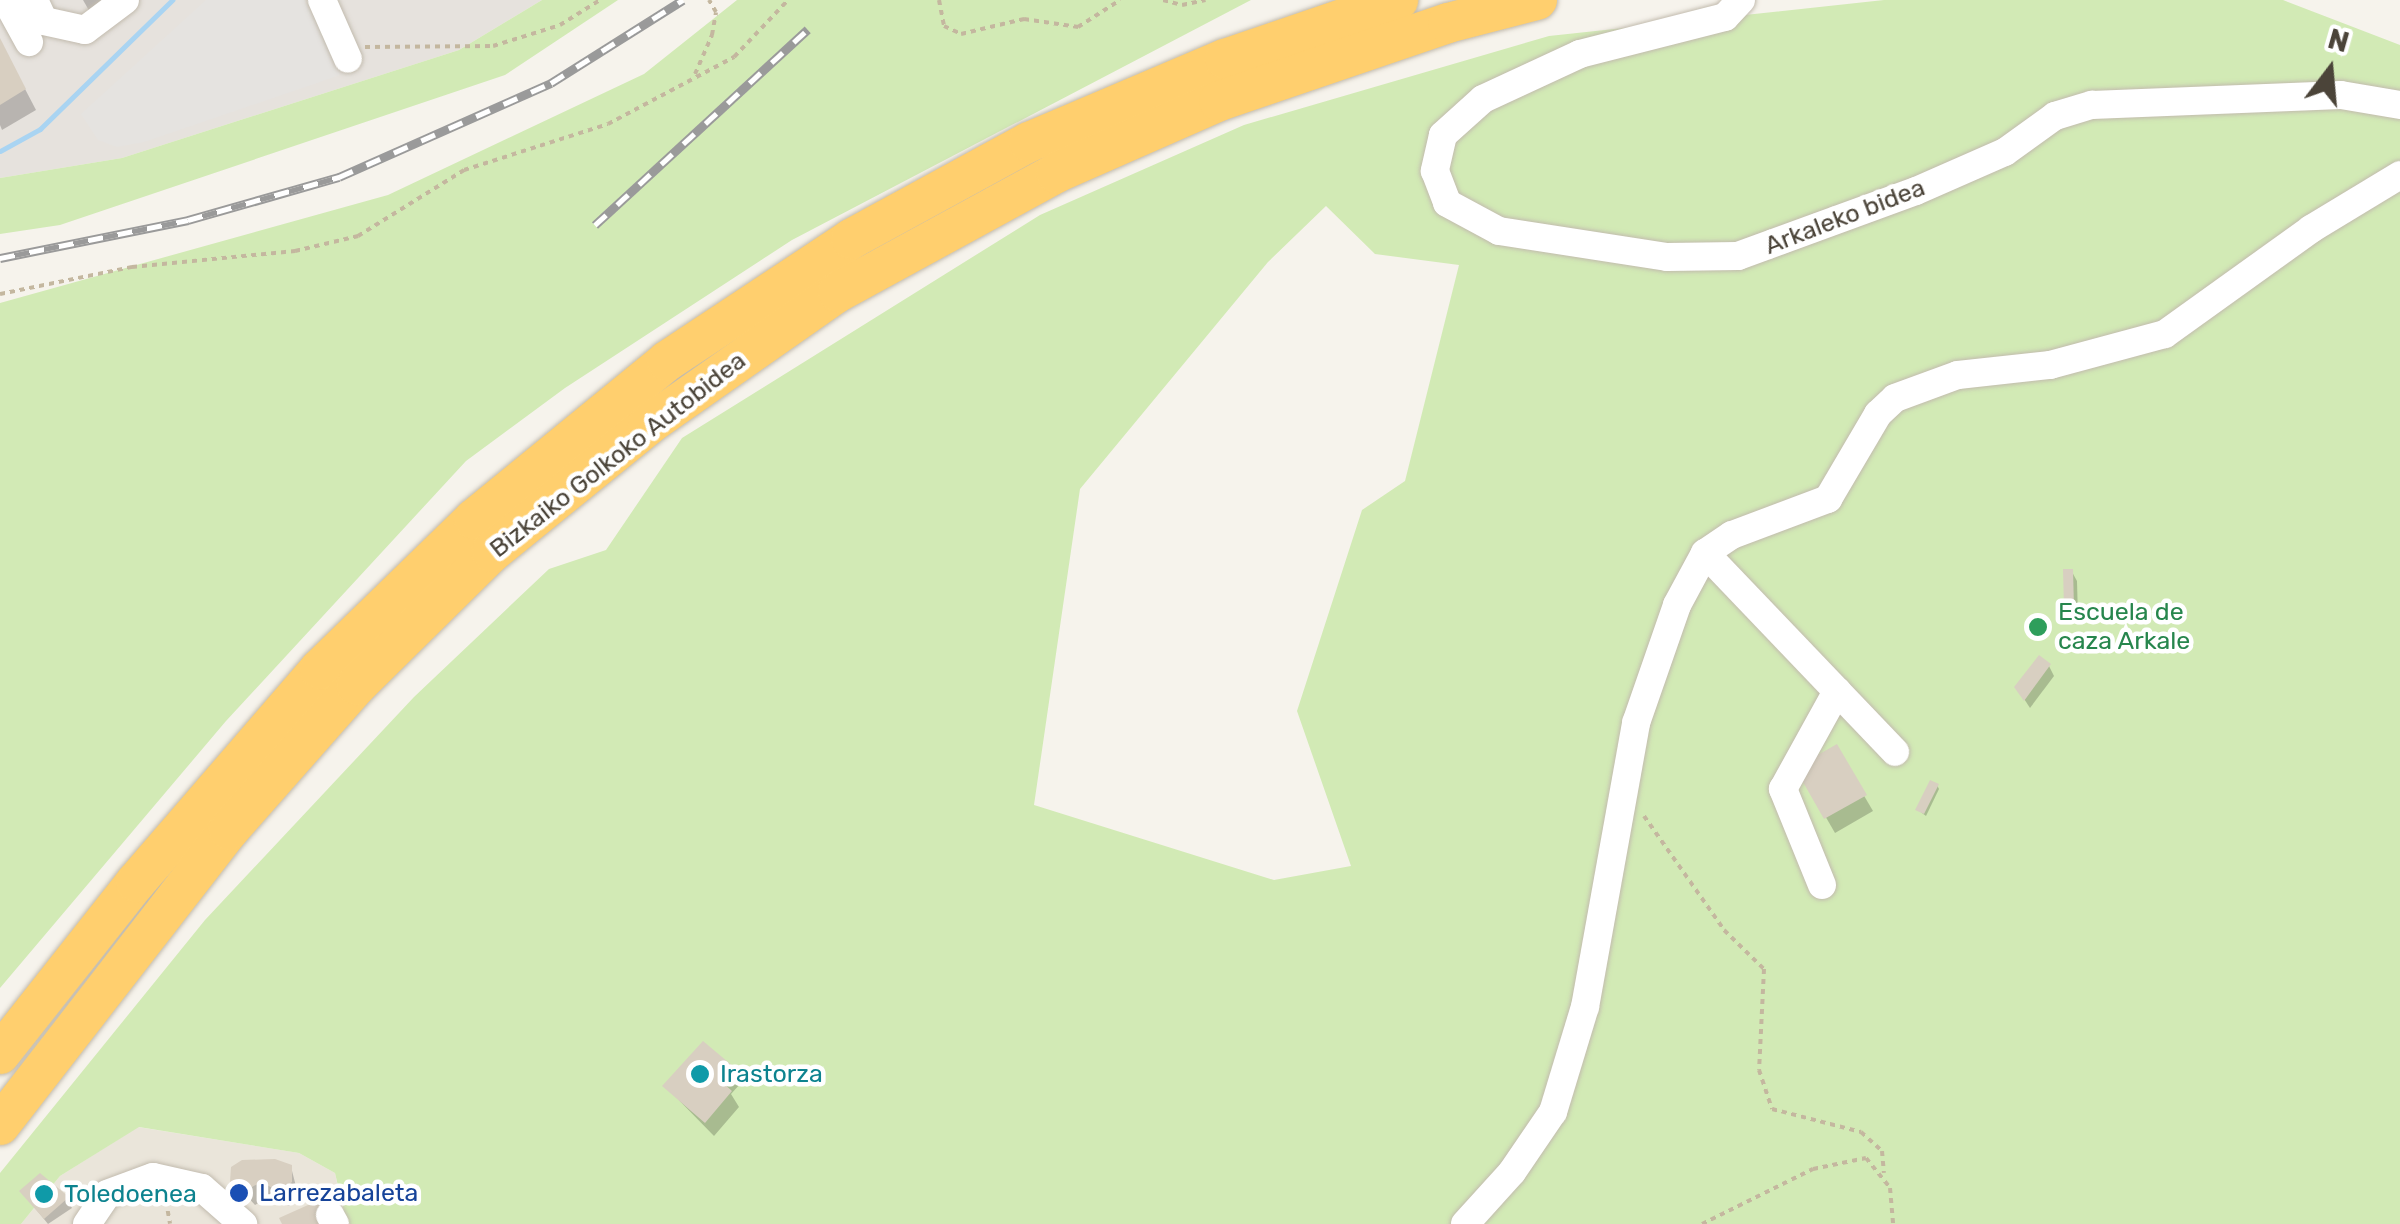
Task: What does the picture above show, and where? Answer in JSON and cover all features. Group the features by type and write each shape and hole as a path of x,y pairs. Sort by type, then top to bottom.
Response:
{"highway":[{"name":"Bizkaiko Golkoko Autobidea","path":"0,1054 136,882 320,668 474,519 667,362 851,239 1029,142 1225,59 1398,0"},
{"name":"Bizkaiko Golkoko Autobidea","path":"0,1125 229,830 357,685 492,552 733,363 854,282 1056,173 1219,101 1448,23 1537,0"}],"street":[{"path":"6,0 29,42"},
{"path":"34,0 44,21 84,30 126,0"},
{"path":"322,0 352,46"},
{"name":"Arkaleko bidea","path":"1741,0 1725,17 1598,47 1483,99 1443,135 1435,171 1447,203 1462,217 1513,234 1667,257 1738,256 1780,246 1987,160 2055,116 2092,104 2341,94 2400,105"},
{"path":"1466,1224 1512,1172 1553,1112 1585,1007 1636,723 1678,605 1706,553 1732,535 1828,500 1878,414 1895,398 1958,375 2050,365 2165,334 2311,229 2400,175"},
{"path":"1706,553 1895,752"},
{"path":"1822,885 1784,789 1837,691"},
{"path":"87,1224 106,1194 152,1177 202,1188 243,1224"}],"path":[{"path":"352,46 493,46 560,24 600,0"},
{"path":"696,74 712,35 716,12 709,0"},
{"path":"0,294 132,267 295,251 358,236 464,170 608,124 739,53 788,0"},
{"path":"939,0 944,26 961,34 1024,19 1078,26 1120,0"},
{"path":"1164,0 1186,5 1205,0"},
{"path":"1640,804 1654,835 1724,930 1764,969 1759,1070 1766,1100 1780,1115 1861,1132 1882,1151 1893,1224"},
{"path":"1702,1224 1842,1158 1866,1158 1884,1173"}],"shaded area":[{"path":"0,0 542,0 459,50 122,158 0,178"},
{"path":"206,0 304,0 312,15 319,12 340,75 144,142 117,147 98,140 81,114"},
{"path":"138,1127 299,1153 335,1173 346,1224 21,1224 60,1176"}],"green space":[{"path":"542,0 618,0 505,75 60,225 0,234 0,178 122,158 459,50"},
{"path":"737,0 1251,0 792,240 565,388 466,461 226,721 0,988 0,303 388,195 644,74"},
{"path":"1884,0 2283,0 2400,45 2400,1224 347,1224 335,1173 299,1153 139,1127 60,1176 21,1224 0,1224 0,1173 205,920 414,697 549,569 606,550 682,438 1040,215 1244,125 1549,36","holes":["1326,206 1375,254 1459,265 1405,481 1362,510 1297,711 1351,866 1274,880 1034,805 1080,489 1268,262"]}],"building":[{"path":"0,38 26,89 0,105"},
{"path":"2063,569 2073,569 2074,609 2064,609"},
{"path":"2039,655 2051,664 2024,701 2014,687"},
{"path":"1837,744 1867,795 1824,819 1795,768"},
{"path":"1930,780 1939,784 1924,814 1915,810"},
{"name":"Irastorza","path":"703,1041 734,1067 722,1082 732,1091 705,1123 662,1086"},
{"path":"275,1159 292,1165 292,1182 280,1192 261,1182 245,1191 230,1182 231,1167 242,1160"},
{"name":"Toledoenea","path":"40,1173 69,1197 44,1219 19,1191"},
{"path":"317,1201 328,1224 282,1224 279,1218"}],"waterway":[{"path":"0,151 40,129 172,0"}],"railway":[{"path":"0,258 188,220 339,177 551,83 683,0"},
{"path":"595,225 808,29"}],"place":[{"name":"Escuela de caza Arkale","path":"2038,627"},
{"name":"Irastorza","path":"700,1074"},
{"name":"Larrezabaleta","path":"239,1193"},
{"name":"Toledoenea","path":"44,1194"}]}
